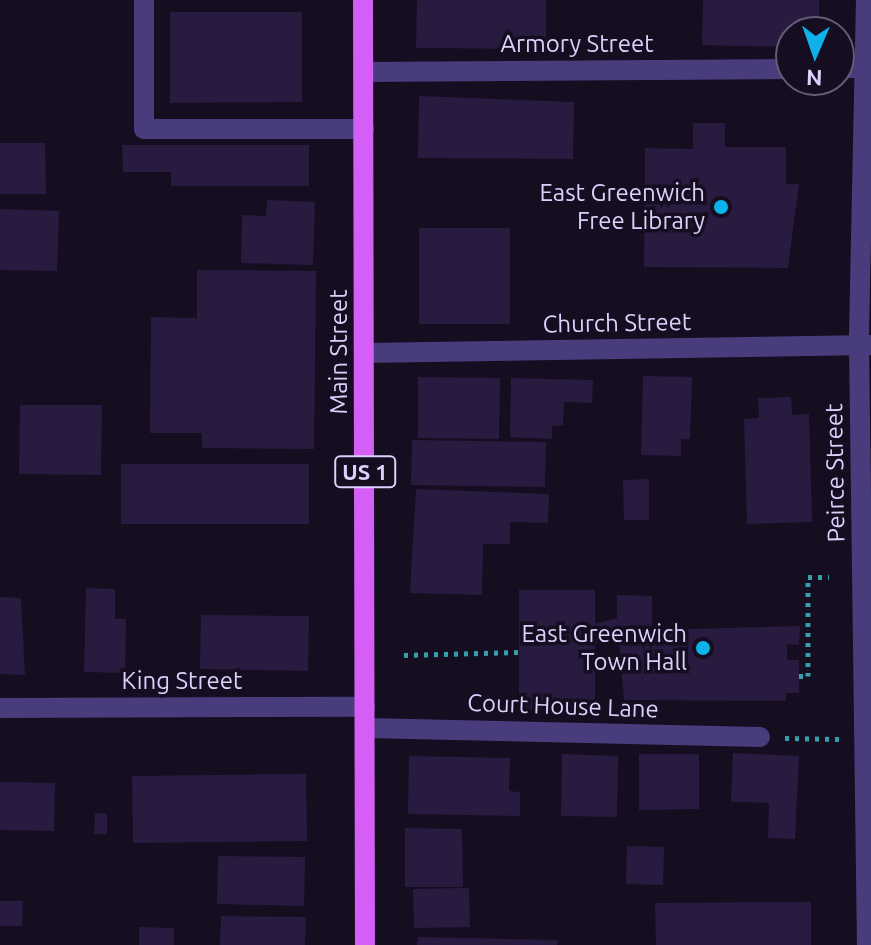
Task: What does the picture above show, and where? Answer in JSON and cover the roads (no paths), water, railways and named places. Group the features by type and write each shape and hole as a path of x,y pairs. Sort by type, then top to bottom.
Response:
{"main road":[{"name":"Main Street","path":"363,0 365,945"}],"street":[{"path":"144,0 144,129 364,129"},
{"name":"Peirce Street","path":"866,0 867,945"},
{"path":"855,68 864,68"},
{"name":"Armory Street","path":"363,72 775,69"},
{"name":"Church Street","path":"364,353 865,345"},
{"name":"King Street","path":"0,708 365,707"},
{"name":"Court House Lane","path":"365,728 760,737"}],"place":[{"name":"East Greenwich Free Library","path":"721,207"},
{"name":"East Greenwich Town Hall","path":"703,648"}]}
